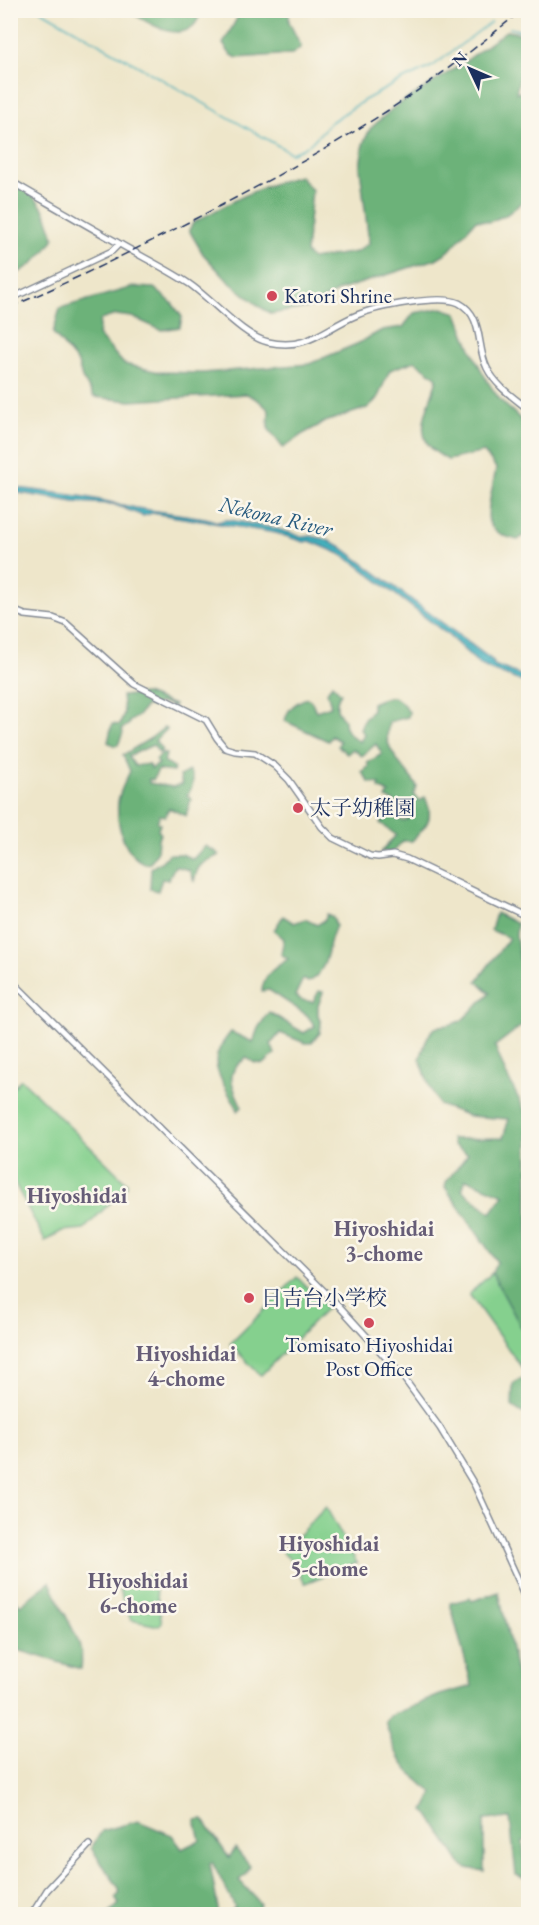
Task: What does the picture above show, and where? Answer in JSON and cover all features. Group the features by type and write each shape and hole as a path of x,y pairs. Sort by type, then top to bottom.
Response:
{"street":[{"path":"10,181 189,283 252,336 267,342 292,345 310,341 358,315 375,310 434,299 447,299 459,303 473,316 486,365 494,380 528,409"},
{"path":"10,299 112,251 119,244"},
{"path":"10,609 25,615 54,618 66,623 134,684 206,720 225,748 255,753 275,766 289,780 322,827 333,838 370,856 393,855 407,859 528,917"},
{"path":"10,979 339,1306 400,1373 440,1428 475,1486 528,1601"},
{"path":"32,1914 47,1890 89,1845"}],"green space":[{"path":"289,10 289,22 301,46 292,54 237,58 230,54 223,44 241,11"},
{"path":"128,11 202,11 194,26 176,32 159,28"},
{"path":"506,31 526,34 528,39 516,93 522,92 528,85 528,185 524,201 506,215 489,222 476,220 449,251 436,259 340,290 310,307 271,314 228,281 203,254 189,230 193,223 258,189 300,176 312,190 306,253 312,259 356,252 369,243 360,168 363,144 370,129 393,108 459,66"},
{"path":"19,183 42,207 54,238 36,261 11,276 11,186"},
{"path":"133,287 154,288 172,303 182,317 180,327 161,330 132,317 116,315 100,320 98,335 124,364 159,372 203,373 309,364 359,343 382,330 403,327 414,313 442,308 457,313 485,377 498,397 521,420 528,431 528,532 518,540 502,535 490,524 488,513 496,468 484,452 448,460 426,441 424,424 437,378 415,361 390,370 377,399 367,408 325,422 283,448 268,428 269,410 247,394 130,401 94,397 82,378 78,363 53,333 60,308"},
{"path":"332,684 341,693 337,700 337,707 344,720 345,728 360,742 364,734 360,729 365,717 372,709 372,703 393,697 401,701 409,712 408,717 389,722 387,740 397,759 417,786 414,795 420,801 425,797 429,816 425,826 412,841 403,841 392,853 381,852 396,835 380,823 389,816 404,821 409,819 410,813 405,806 386,798 389,793 379,788 380,784 369,782 362,772 369,766 367,763 382,754 376,744 362,756 353,749 347,754 338,746 340,741 332,736 328,741 285,721 293,707 307,698 312,702 316,711 331,706 327,692"},
{"path":"145,694 174,705 173,707 158,703 156,707 146,706 122,729 123,733 118,745 115,746 108,742 112,724 120,725 124,713 122,696"},
{"path":"165,727 167,729 155,741 162,750 159,753 153,745 128,756 135,766 148,764 151,769 159,764 156,760 162,754 166,754 164,762 174,768 173,772 158,770 153,780 149,779 149,783 173,787 182,784 180,776 189,771 193,784 187,796 191,799 186,816 169,808 165,816 160,815 157,822 160,824 158,830 161,834 158,839 157,852 150,863 145,864 127,846 118,820 119,798 130,771 123,755"},
{"path":"205,846 219,855 202,864 197,870 194,881 189,870 175,866 168,880 162,879 158,891 150,889 151,868 169,854 182,854 193,859"},
{"path":"496,913 517,924 516,936 528,1011 528,1021 495,1046 505,1072 528,1117 528,1348 526,1336 492,1273 497,1262 445,1187 446,1182 468,1154 453,1145 452,1139 503,1138 509,1119 469,1116 439,1105 420,1059 427,1038 433,1029 461,1021 490,993 477,981 509,938 491,930","holes":["466,1179 504,1195 491,1213 462,1190"]},
{"path":"327,914 333,917 336,926 324,964 321,971 308,982 303,979 295,996 313,1002 319,991 323,992 318,1006 321,1022 320,1033 311,1043 305,1043 280,1033 271,1044 275,1054 264,1064 255,1063 247,1058 239,1063 232,1074 235,1093 242,1107 238,1111 218,1072 216,1058 219,1050 231,1032 253,1042 258,1028 269,1012 304,1033 315,1026 307,1015 269,990 262,991 267,976 288,959 281,954 284,939 274,930 283,916 294,923 305,919 317,925 325,920"},
{"path":"20,1080 127,1183 127,1186 84,1229 62,1231 45,1241 11,1176 11,1090"},
{"path":"492,1273 526,1336 528,1359 523,1359 522,1368 469,1294"},
{"path":"297,1277 327,1308 261,1375 230,1344"},
{"path":"523,1358 528,1359 528,1375 522,1368"},
{"path":"528,1375 528,1412 522,1413 512,1406 513,1384"},
{"path":"326,1507 357,1563 305,1583 296,1565 282,1552"},
{"path":"153,1573 162,1623 159,1626 131,1620 119,1590"},
{"path":"50,1582 78,1642 81,1669 18,1650 11,1650 11,1594 20,1605"},
{"path":"499,1592 524,1710 528,1709 528,1840 523,1841 526,1879 516,1875 510,1818 484,1820 484,1871 467,1868 460,1863 429,1815 424,1811 433,1793 415,1778 400,1759 385,1722 389,1716 440,1695 472,1686 450,1603 470,1598 472,1601"},
{"path":"203,1819 229,1858 235,1848 250,1866 246,1875 239,1880 260,1903 258,1914 232,1914 235,1907 212,1862 210,1864 219,1914 109,1914 119,1904 115,1898 120,1893 91,1848 102,1831 138,1821 172,1835 182,1849 200,1840 195,1820"}],"water":[{"path":"11,487 86,497 218,522 230,520 274,528 304,537 325,539 340,546 493,661 494,665 528,678 528,684 479,664 448,635 355,563 310,541 304,542 276,533 152,513 143,516 113,504 74,502 11,492"}],"waterway":[{"path":"40,10 291,153 312,142 331,122 363,101 433,66 491,22"},
{"path":"510,28 528,29"}],"railway":[{"path":"10,307 74,279 158,237 258,186 336,142 422,88 522,10"}],"place":[{"name":"Katori Shrine","path":"272,296"},
{"name":"太子幼稚園","path":"298,808"},
{"name":"日吉台小学校","path":"249,1298"},
{"name":"Tomisato Hiyoshidai Post Office","path":"369,1323"}],"district":[{"name":"Hiyoshidai","path":"77,1195"},
{"name":"Hiyoshidai 3-chome","path":"384,1240"},
{"name":"Hiyoshidai 4-chome","path":"186,1366"},
{"name":"Hiyoshidai 5-chome","path":"329,1556"},
{"name":"Hiyoshidai 6-chome","path":"138,1592"}],"water label":[{"name":"Nekona River","path":"276,516"}]}
